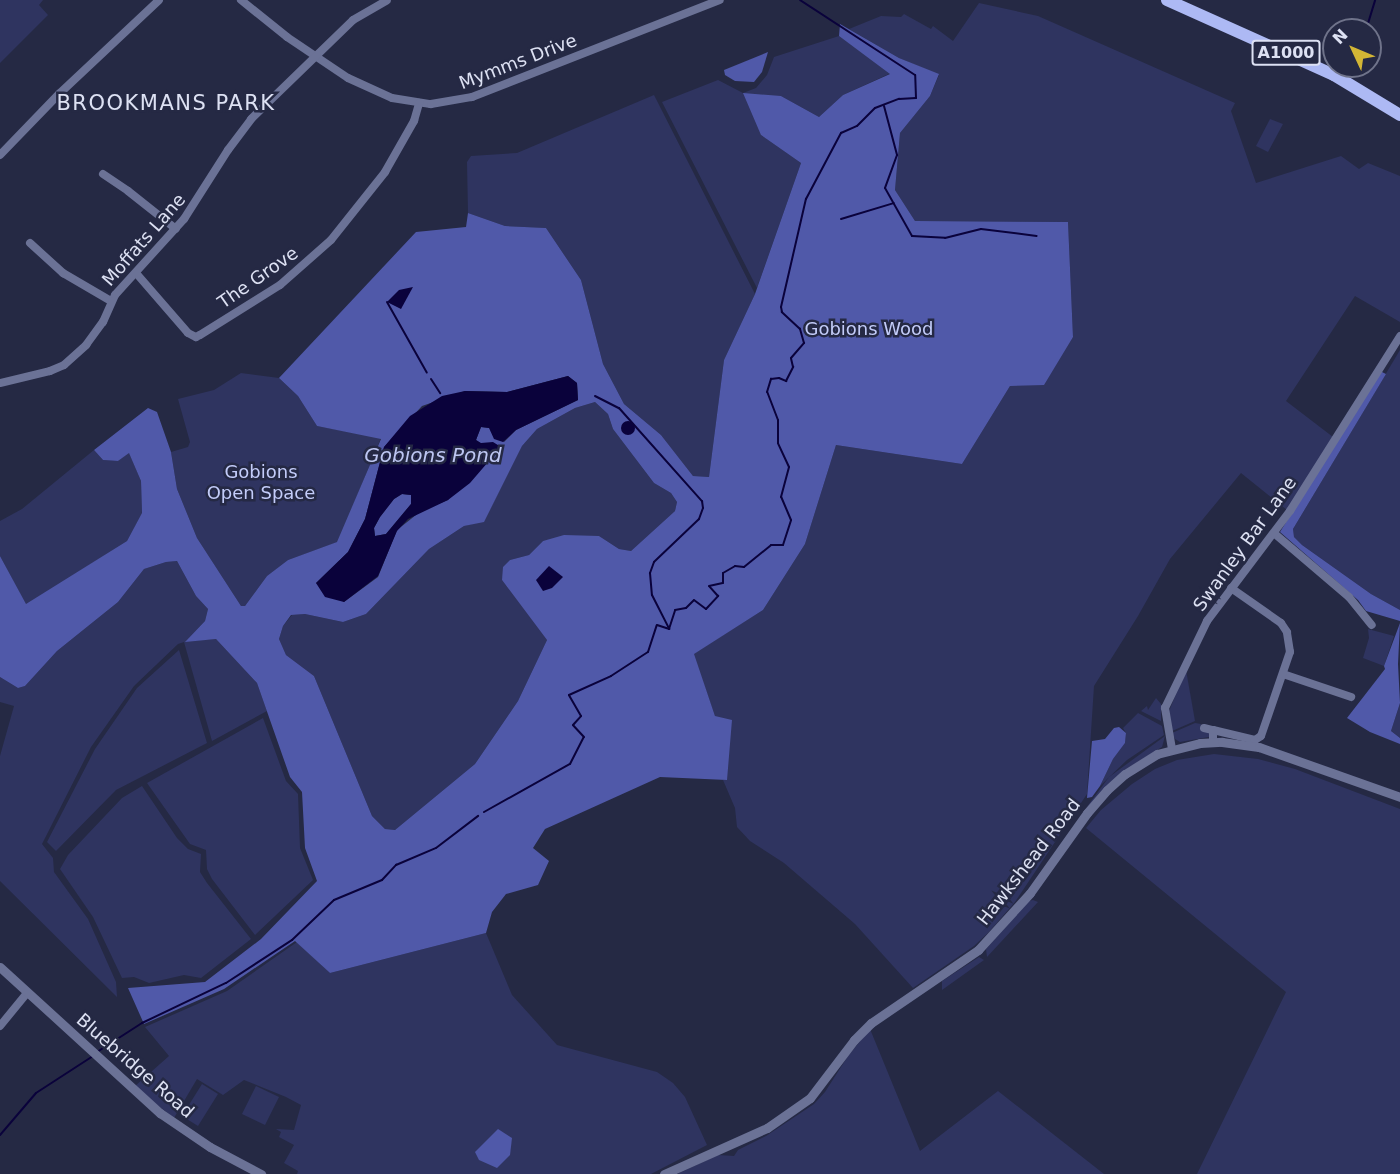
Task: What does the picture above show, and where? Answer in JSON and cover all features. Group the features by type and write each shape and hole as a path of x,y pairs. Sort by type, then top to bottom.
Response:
{"main road":[{"name":"A1000","path":"1167,0 1334,75 1400,115"}],"street":[{"path":"0,155 68,86 159,0"},
{"name":"Mymms Drive","path":"241,0 315,57 368,89 392,98 419,104 442,103 472,97 720,0"},
{"name":"Moffats Lane","path":"0,383 41,374 64,365 95,335 111,301 176,229 240,133 262,108 353,20 387,0"},
{"name":"The Grove","path":"136,273 188,333 196,337 200,335 280,285 331,240 385,172 414,121 419,104"},
{"path":"103,174 128,190 176,229"},
{"path":"30,243 71,279 111,301"},
{"name":"Swanley Bar Lane","path":"1172,749 1165,708 1208,621 1231,588 1275,534 1400,336"},
{"path":"1275,534 1349,597 1372,625"},
{"path":"1204,728 1255,740 1259,738 1290,652 1285,627 1231,588"},
{"path":"1283,674 1351,697"},
{"path":"1213,730 1213,742"},
{"name":"Hawkshead Road","path":"664,1174 767,1128 810,1098 850,1045 871,1023 964,962 1001,928 1107,790 1141,762 1172,749 1213,742 1247,745 1284,754 1400,797"},
{"name":"Bluebridge Road","path":"0,967 160,1113 210,1147 261,1174"},
{"path":"0,1026 27,993"}],"green space":[{"path":"0,0 43,0 39,5 48,15 0,63"},
{"path":"979,3 1038,16 1235,103 1231,111 1256,183 1341,156 1359,169 1368,163 1400,176 1400,322 1355,296 1286,401 1333,437 1287,510 1241,473 1170,559 1138,616 1094,686 1087,794 1015,902 989,932 974,946 913,988 855,924 784,863 750,841 737,827 735,808 723,780 727,780 715,716 693,654 763,610 805,544 836,445 962,464 1010,386 1073,337 1068,222 915,221 895,190 900,133 930,96 939,75 899,58 849,29 881,16 901,17 904,14 931,29 933,26 953,41"},
{"name":"Gobions Wood","path":"840,24 899,58 939,74 930,96 900,133 895,190 915,221 1068,222 1073,337 1044,385 1010,386 962,464 836,445 805,544 763,610 694,654 715,716 732,720 727,780 660,777 545,829 533,848 549,861 538,885 506,894 492,912 486,933 330,973 295,941 224,989 144,1024 128,988 205,982 261,939 317,881 305,848 302,792 290,777 257,683 216,639 185,642 205,621 208,609 196,596 177,561 144,569 118,602 57,651 25,686 18,688 0,677 0,556 26,604 127,541 142,513 141,481 129,453 118,461 103,460 94,450 148,408 157,412 171,452 177,489 197,538 241,606 245,606 267,576 288,560 337,542 381,439 317,426 298,396 279,378 416,232 466,227 468,213 505,226 546,228 581,280 603,364 624,404 661,435 693,476 709,477 724,360 755,294 801,163 761,135 743,93 781,96 819,117 843,95 890,74 839,36","holes":["568,376 577,383 578,400 516,430 504,442 490,428 481,427 476,440 480,443 448,500 421,511 397,530 378,577 344,602 316,583 348,552 365,519 384,447 422,406 465,391 507,392","595,402 608,414 613,429 654,483 671,493 677,502 675,511 631,551 619,549 599,536 564,535 543,541 529,555 510,560 503,567 502,580 547,640 518,701 475,764 395,830 385,829 372,816 314,676 286,655 279,639 283,626 291,615 305,614 343,622 366,614 429,549 464,526 484,522 522,446 537,429 575,408"]},
{"path":"839,36 891,73 843,95 819,117 781,96 761,135 801,163 757,288 662,102 718,80 743,93 756,88 767,75 774,57"},
{"path":"768,52 762,72 754,82 735,81 725,75 724,70"},
{"path":"654,95 755,294 724,360 709,477 693,476 661,435 624,404 603,364 581,280 546,228 505,226 468,213 467,162 471,156 517,153"},
{"path":"1270,119 1283,124 1268,152 1256,146"},
{"path":"1400,350 1400,610 1371,594 1302,545 1294,537 1293,529"},
{"path":"1380,371 1386,374 1293,529 1294,537 1302,545 1371,594 1400,610 1400,621 1366,611 1358,600 1280,532"},
{"name":"Gobions Open Space","path":"241,373 279,378 298,396 317,426 381,438 338,542 288,560 267,576 245,606 241,606 197,538 177,489 171,452 188,447 190,442 178,399 214,390"},
{"path":"595,402 608,414 613,429 654,483 671,493 677,502 675,511 631,551 619,549 599,536 543,541 529,555 510,560 502,580 547,640 518,701 475,764 395,830 385,829 372,816 314,676 286,655 279,639 283,626 292,615 305,614 343,622 366,614 429,549 464,526 484,521 522,446 537,429 575,408"},
{"path":"94,450 103,460 118,461 129,452 141,481 142,514 127,541 26,605 0,556 0,521 22,509"},
{"path":"402,494 411,495 411,504 386,534 375,536 374,528 380,517 394,499"},
{"path":"177,561 196,596 208,609 205,621 186,641 216,639 257,683 267,711 212,741 184,642 178,644 134,686 91,747 42,844 53,858 54,872 88,919 116,982 117,997 0,881 0,756 14,706 0,702 0,677 18,688 25,686 57,651 118,602 144,569"},
{"path":"1400,623 1398,664 1400,703 1391,731 1400,738 1400,744 1370,732 1347,718 1385,669 1384,666"},
{"path":"1368,629 1394,636 1384,666 1363,658 1369,638"},
{"path":"179,650 207,743 116,790 56,851 47,842 95,749 137,688"},
{"path":"1186,670 1195,721 1172,731 1169,711"},
{"path":"1156,698 1161,704 1161,721 1141,711 1147,706 1148,710"},
{"path":"1400,703 1400,738 1391,731"},
{"path":"1138,713 1162,726 1164,735 1127,760 1100,786 1113,759 1125,743 1126,733 1123,728"},
{"path":"263,718 286,781 298,794 300,848 313,880 255,935 212,879 207,869 206,850 190,844 147,783"},
{"path":"1195,723 1201,724 1200,729 1209,732 1209,737 1180,742 1175,739 1172,733"},
{"path":"1119,727 1126,733 1125,743 1113,759 1100,786 1092,797 1087,798 1092,741 1105,739 1114,728"},
{"path":"1165,736 1162,747 1123,771 1086,808 1109,777"},
{"path":"1214,754 1258,759 1295,769 1400,809 1400,1174 1197,1174 1286,992 1086,828 1101,810 1132,784 1155,769 1177,760"},
{"path":"142,786 177,838 188,849 201,854 200,872 251,939 201,978 184,975 149,983 134,977 122,978 93,917 60,869 68,855 122,798"},
{"path":"1029,901 1038,902 987,957 986,949"},
{"path":"486,933 512,995 557,1045 657,1072 673,1083 685,1097 707,1145 651,1174 297,1174 298,1171 284,1163 294,1145 279,1137 281,1132 276,1129 294,1130 301,1105 244,1080 223,1095 197,1079 174,1118 134,1087 169,1056 145,1027 227,991 297,942 330,973"},
{"path":"979,957 984,960 942,990 942,981"},
{"path":"870,1029 920,1151 998,1091 1104,1174 677,1174 718,1155 734,1156 738,1150 766,1136 814,1104"},
{"path":"202,1084 218,1094 198,1126 182,1116"},
{"path":"256,1086 279,1097 265,1125 242,1114"},
{"path":"498,1129 512,1138 510,1155 497,1168 479,1160 475,1152"}],"water":[{"path":"413,287 401,309 387,302 399,290"},
{"name":"Gobions Pond","path":"568,376 577,383 578,400 516,430 503,442 494,439 489,428 481,427 476,440 481,443 493,442 501,447 470,483 448,500 408,519 397,531 378,576 344,602 325,597 316,583 348,552 365,519 384,447 410,416 442,396 465,391 507,392","holes":["402,494 411,495 411,504 386,534 375,536 374,528 394,499"]},
{"path":"628,421 633,423 635,428 633,433 628,435 623,433 621,428 623,423"},
{"path":"549,566 563,577 552,588 543,591 536,580"}],"waterway":[{"path":"484,812 570,764 584,737 573,725 581,716 569,695 611,676 648,652 657,625 669,629 675,610 686,608 694,600 706,609 718,596 709,586 723,583 723,573 735,566 744,567 771,545 783,545 791,520 781,497 789,467 778,443 778,420 767,392 771,379 779,378 786,381 793,367 791,358 804,343 800,329 782,312 781,307 806,199 841,133 857,126 875,108 899,99 916,98 915,75 800,0"},
{"path":"1370,18 1375,0"},
{"path":"884,106 897,155 885,188 912,236 945,238 981,229 1037,236"},
{"path":"841,219 894,203"},
{"path":"387,302 427,373"},
{"path":"431,379 440,393"},
{"path":"595,396 619,408 702,501 703,508 699,519 654,562 650,573 652,595 669,629"},
{"path":"97,1052 142,1023 226,983 292,940 334,900 382,880 396,865 436,848 478,816"},
{"path":"0,1135 36,1093 93,1056"}],"district":[{"name":"BROOKMANS PARK","path":"166,103"}]}
